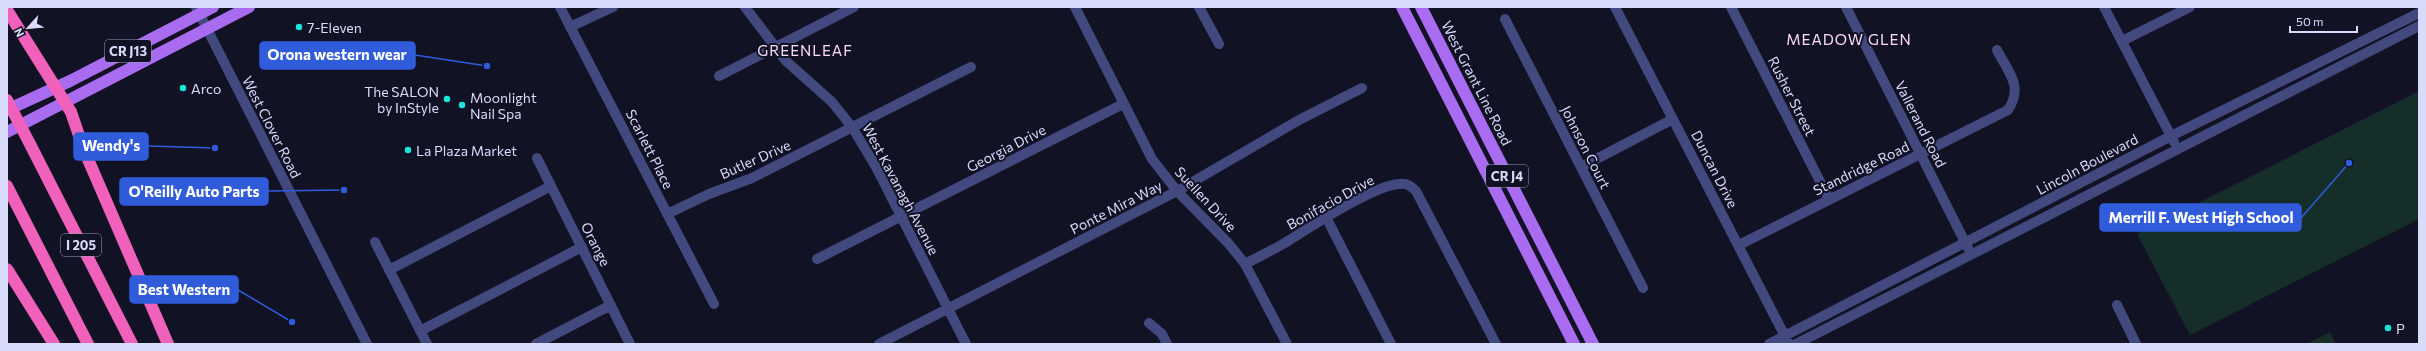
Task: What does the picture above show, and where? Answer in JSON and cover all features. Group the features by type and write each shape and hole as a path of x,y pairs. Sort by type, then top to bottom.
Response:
{"highway":[{"path":"7,10 66,102 84,150 168,344"},
{"name":"I 205","path":"7,100 132,344"},
{"name":"I 205","path":"7,186 88,344"},
{"path":"7,269 54,344"}],"main road":[{"name":"CR J13","path":"7,110 57,87 198,11 213,7"},
{"name":"CR J13","path":"7,132 249,7"},
{"name":"CR J4","path":"1402,7 1574,344"},
{"name":"West Grant Line Road","path":"1421,7 1594,344"}],"street":[{"name":"Scarlett Place","path":"560,7 714,304"},
{"path":"570,27 613,7"},
{"name":"West Kavanagh Avenue","path":"745,7 786,61 832,102 852,127 876,167 966,344"},
{"path":"719,76 854,7"},
{"name":"Suellen Drive","path":"1075,7 1152,159 1177,192 1229,244 1245,264 1287,344"},
{"path":"1199,7 1219,44"},
{"name":"Duncan Drive","path":"1615,7 1787,340"},
{"name":"Rusher Street","path":"1731,7 1829,199"},
{"name":"Vallerand Road","path":"1846,7 1972,254"},
{"path":"2104,7 2177,148"},
{"path":"2122,41 2190,7"},
{"name":"West Clover Road","path":"198,11 367,344"},
{"name":"Lincoln Boulevard","path":"1769,344 1787,340 1966,243 2171,136 2419,13"},
{"name":"Johnson Court","path":"1505,19 1643,288"},
{"name":"Lincoln Boulevard","path":"1796,344 2177,148 2419,26"},
{"name":"Standridge Road","path":"1739,245 2008,110 2015,100 2017,92 1996,50"},
{"name":"Butler Drive","path":"667,214 709,194 752,178 971,67"},
{"name":"Ponte Mira Way","path":"879,344 1177,192 1299,120 1362,88"},
{"name":"Georgia Drive","path":"817,259 1123,104"},
{"path":"1581,167 1673,120"},
{"name":"Orange","path":"537,158 630,344"},
{"name":"Bonifacio Drive","path":"1245,264 1281,245 1326,217 1383,188 1399,184 1410,185 1424,205 1496,344"},
{"path":"389,270 551,186"},
{"path":"1326,217 1391,344"},
{"path":"375,242 427,344"},
{"path":"420,331 582,247"},
{"path":"536,344 611,305"},
{"path":"2117,305 2136,344"},
{"path":"1149,323 1162,334 1167,344"}],"green space":[{"path":"2419,91 2419,219 2190,335 2137,234"},
{"path":"2330,332 2336,344 2307,344"}],"place":[{"name":"7-Eleven","path":"299,27"},
{"name":"Orona western wear","path":"487,66"},
{"name":"Arco","path":"183,88"},
{"name":"The SALON by InStyle","path":"447,99"},
{"name":"Moonlight Nail Spa","path":"462,105"},
{"name":"Wendy's","path":"215,148"},
{"name":"La Plaza Market","path":"408,150"},
{"name":"Merrill F. West High School","path":"2349,163"},
{"name":"O'Reilly Auto Parts","path":"344,190"},
{"name":"Best Western","path":"292,322"},
{"name":"P","path":"2388,328"}],"district":[{"name":"MEADOW GLEN","path":"1849,39"},
{"name":"GREENLEAF","path":"805,50"}]}
